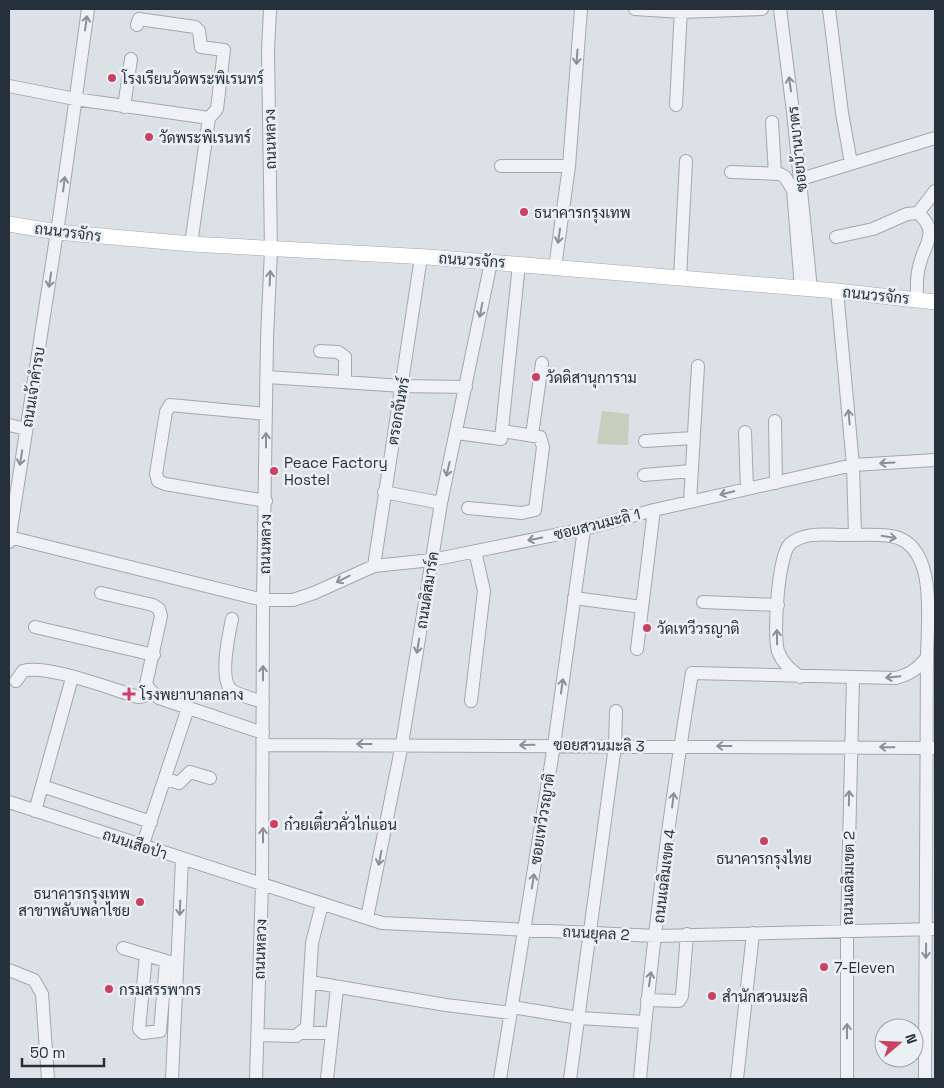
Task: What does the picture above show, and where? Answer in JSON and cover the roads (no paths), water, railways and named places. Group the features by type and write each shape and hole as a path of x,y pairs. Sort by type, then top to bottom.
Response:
{"main road":[{"name":"ถนนวรจักร","path":"9,224 57,232 191,244 271,250 421,256 806,288 935,302"}],"street":[{"name":"ถนนเจ้าคำรบ","path":"9,539 57,232 88,9"},
{"name":"ถนนหลวง","path":"256,1079 262,884 263,600 271,250 268,51 270,9"},
{"path":"555,268 569,166 581,9"},
{"path":"634,9 762,9"},
{"name":"ซอยบ้านบาตร","path":"780,9 800,179 806,288"},
{"path":"829,9 842,113 851,163"},
{"path":"676,105 681,10"},
{"path":"137,25 138,19 194,27 199,31 201,47 224,50 217,108 208,118 191,244"},
{"path":"124,107 131,59"},
{"path":"9,86 124,107 208,118"},
{"path":"772,122 774,174"},
{"path":"800,179 935,138"},
{"path":"680,278 686,161"},
{"path":"501,166 569,166"},
{"path":"731,172 774,174 785,177 793,190 806,288"},
{"path":"836,237 873,229 907,214 918,213 935,191"},
{"path":"917,300 918,267 930,241 930,231 924,219 918,213"},
{"name":"ตรอกจันทร์","path":"374,566 384,492 403,386 421,256"},
{"name":"ถนนดิสมาร์ค","path":"368,918 402,744 441,503 491,262"},
{"path":"457,432 501,439 519,264"},
{"path":"837,291 853,465 855,535"},
{"path":"320,351 338,352 345,356 345,382"},
{"path":"532,435 542,363"},
{"path":"690,502 698,366"},
{"path":"267,377 403,386 466,387"},
{"path":"266,414 170,405 166,412 156,474 158,481 165,484 266,501"},
{"path":"775,421 776,483"},
{"path":"9,425 26,429"},
{"path":"468,508 522,514 535,510 543,447 540,437 502,432"},
{"path":"745,432 747,489"},
{"path":"645,441 693,438"},
{"name":"ซอยสวนมะลิ 1","path":"9,539 263,600 293,600 314,593 374,566 432,560 475,552 584,529 654,510 853,465 935,460"},
{"path":"644,475 691,471"},
{"path":"384,492 441,503"},
{"path":"637,650 654,510"},
{"name":"ซอยเทวีวรญาติ","path":"500,1079 526,929 584,529"},
{"path":"925,1079 931,929 932,747 927,657 931,609 926,574 922,561 913,549 892,536 813,535 798,538 789,545 781,563 776,642 778,652 784,663 800,677 896,678 910,674 920,667 927,657"},
{"path":"471,702 484,591 475,552"},
{"path":"16,680 22,671 31,669 72,678 138,698 144,696 150,690 146,684 154,655 161,616 159,609 153,605 101,593"},
{"path":"574,598 642,607"},
{"path":"703,602 778,605"},
{"path":"232,619 226,657 227,684 232,691 263,702"},
{"path":"35,627 154,655"},
{"name":"ถนนเฉลิมเขต 4","path":"640,1079 647,1000 680,746 692,673 800,677"},
{"path":"35,811 72,678"},
{"name":"ถนนเฉลิมเขต 2","path":"847,1079 847,931 853,678"},
{"name":"ซอยสวนมะลิ 3","path":"150,690 159,698 263,739 402,744 932,747"},
{"path":"142,847 188,708"},
{"path":"570,1079 615,746 616,711"},
{"path":"166,778 179,782 190,772 210,778"},
{"path":"42,786 151,822"},
{"name":"ถนนเสือป่า","path":"9,802 182,860 262,884"},
{"path":"146,955 139,1029 142,1033 160,1031 172,963 182,860"},
{"name":"ถนนยุคล 2","path":"262,884 382,923 656,936 931,929"},
{"path":"257,1035 296,1036 307,1026 312,943 322,904"},
{"path":"737,1079 753,933"},
{"path":"647,1000 673,1003 679,1001 682,996 687,934"},
{"path":"123,948 172,963"},
{"path":"172,963 172,1079"},
{"path":"9,970 34,980 42,994 48,1079"},
{"path":"310,982 446,1006 645,1022"},
{"path":"327,1079 337,988"},
{"path":"301,1033 331,1033"}],"place":[{"name":"โรงเรียนวัดพระพิเรนทร์","path":"112,78"},
{"name":"วัดพระพิเรนทร์","path":"149,137"},
{"name":"ธนาคารกรุงเทพ","path":"524,212"},
{"name":"วัดดิสานุการาม","path":"536,377"},
{"name":"Peace Factory Hostel","path":"274,471"},
{"name":"วัดเทวีวรญาติ","path":"647,628"},
{"name":"โรงพยาบาลกลาง","path":"129,694"},
{"name":"ก๋วยเตี๋ยวคั่วไก่แอน","path":"274,824"},
{"name":"ธนาคารกรุงไทย","path":"764,841"},
{"name":"ธนาคารกรุงเทพ สาขาพลับพลาไชย","path":"140,902"},
{"name":"7-Eleven","path":"824,967"},
{"name":"กรมสรรพากร","path":"109,989"},
{"name":"สำนักสวนมะลิ","path":"712,996"}]}
